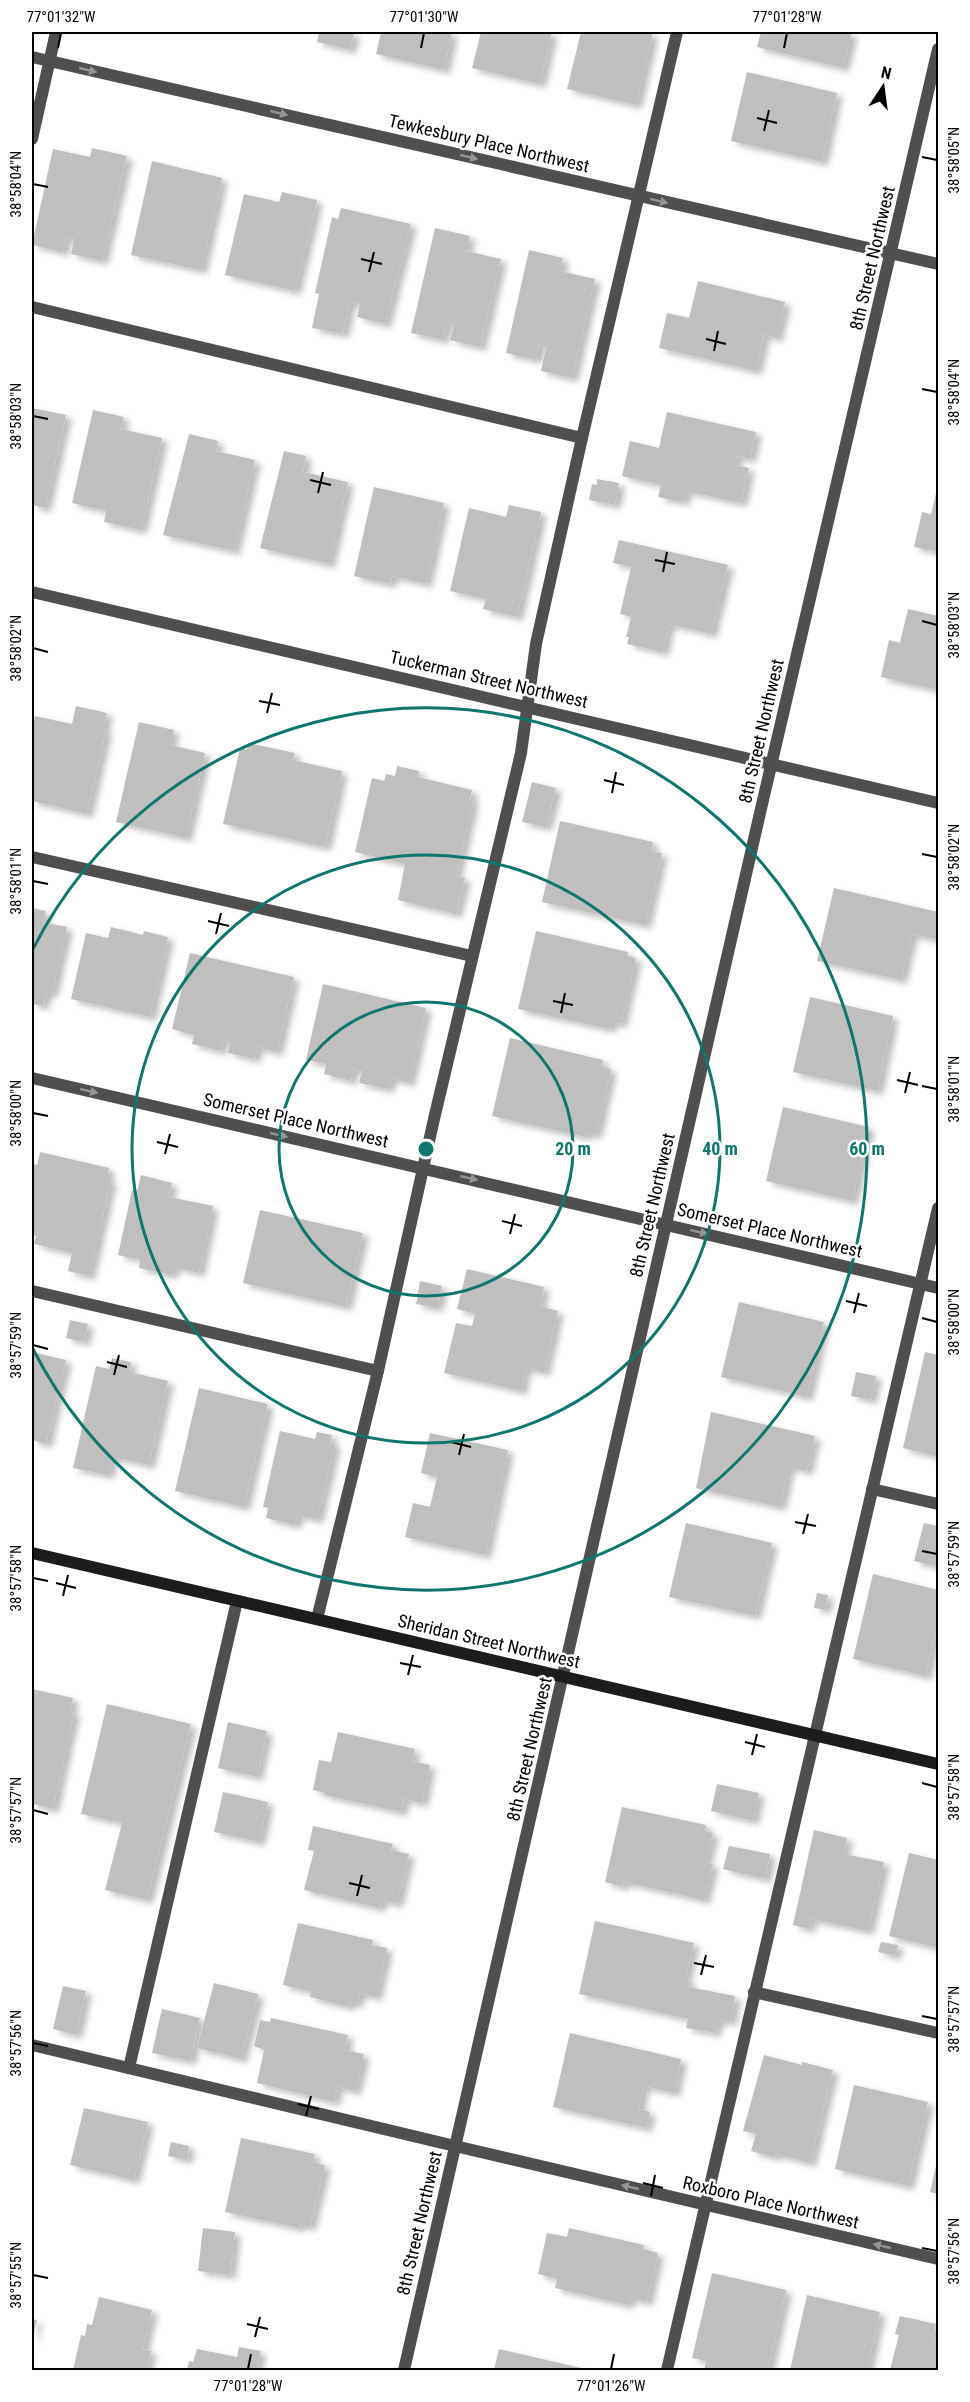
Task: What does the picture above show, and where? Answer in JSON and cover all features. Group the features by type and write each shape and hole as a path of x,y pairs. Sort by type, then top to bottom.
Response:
{"street":[{"path":"32,139 56,32"},
{"path":"317,1619 378,1371 472,956 521,753 536,644 677,32"},
{"name":"8th Street Northwest","path":"404,2370 772,764 939,49"},
{"name":"Tewkesbury Place Northwest","path":"32,57 939,264"},
{"path":"32,307 582,438"},
{"name":"Tuckerman Street Northwest","path":"32,592 939,803"},
{"path":"32,857 472,956"},
{"name":"Somerset Place Northwest","path":"32,1078 939,1288"},
{"path":"667,2370 939,1208"},
{"path":"32,1291 378,1371"},
{"path":"872,1489 939,1504"},
{"name":"Sheridan Street Northwest","path":"32,1553 939,1764"},
{"path":"129,2068 237,1601"},
{"path":"754,1992 939,2033"},
{"name":"Roxboro Place Northwest","path":"32,2045 939,2259"}],"building":[{"path":"319,32 354,32 350,50 317,42"},
{"path":"381,32 452,32 444,70 376,54"},
{"path":"481,32 552,32 540,84 472,68"},
{"path":"581,32 653,32 636,105 567,89"},
{"path":"761,32 852,32 843,68 757,47"},
{"path":"747,72 837,93 822,162 731,141"},
{"path":"92,148 127,156 102,261 71,254 74,239 66,237 63,252 32,245 53,149 90,157"},
{"path":"152,161 222,178 201,270 131,255"},
{"path":"282,192 317,200 295,291 225,275 244,194 279,202"},
{"path":"341,208 411,224 385,324 357,317 360,304 350,302 343,334 312,328 319,294 315,293 332,217 338,219"},
{"path":"435,228 470,236 466,251 501,259 480,347 450,340 454,325 447,323 443,340 411,333"},
{"path":"529,250 563,258 560,271 595,279 572,378 541,371 546,347 539,345 536,360 506,353"},
{"path":"698,281 785,302 777,338 764,335 756,371 659,348 667,313 689,318"},
{"path":"32,408 66,415 45,508 32,505"},
{"path":"93,410 124,417 121,429 162,438 141,530 104,522 106,511 72,503"},
{"path":"667,412 756,432 750,459 737,456 735,465 749,468 741,503 686,491 683,502 658,497 661,485 622,476 630,441 659,448"},
{"path":"189,434 218,441 216,451 255,460 234,551 163,535"},
{"path":"284,451 306,456 303,472 348,482 329,564 260,548"},
{"path":"597,479 619,483 615,505 589,500 592,484 597,485"},
{"path":"938,485 938,552 914,547 922,512 931,514"},
{"path":"374,487 444,503 426,584 392,576 390,584 354,576"},
{"path":"509,505 541,512 517,617 483,609 486,599 450,591 469,508 506,517"},
{"path":"619,540 728,565 711,634 669,624 663,652 627,644 629,637 626,637 631,617 620,614 631,567 613,563"},
{"path":"908,609 938,616 938,690 881,677 889,640 900,643"},
{"path":"76,706 107,713 103,730 106,731 87,814 32,801 32,730 35,716 72,724"},
{"path":"139,722 174,730 170,745 205,753 186,838 116,822"},
{"path":"248,743 295,753 293,760 342,771 325,847 223,824 240,748 247,750"},
{"path":"397,766 419,771 418,777 472,790 470,800 473,801 456,876 465,878 456,914 398,900 405,864 355,852 372,778 384,781 386,774 395,776"},
{"path":"532,782 556,788 546,827 522,822"},
{"path":"560,821 653,842 651,851 662,853 645,925 542,902"},
{"path":"834,888 938,912 938,940 912,934 901,980 817,961"},
{"path":"32,908 46,911 43,922 67,927 52,993 46,992 43,1006 32,1004"},
{"path":"111,927 143,935 144,931 168,937 150,1017 71,999 86,933 108,938"},
{"path":"536,931 628,952 627,956 636,958 621,1024 611,1022 610,1029 518,1009"},
{"path":"190,953 294,977 277,1052 257,1047 255,1059 228,1053 230,1042 223,1040 221,1051 192,1044 194,1035 172,1029"},
{"path":"323,984 426,1008 409,1083 391,1078 388,1089 359,1083 362,1071 353,1069 351,1081 324,1074 326,1064 306,1060"},
{"path":"810,997 893,1016 877,1091 793,1072"},
{"path":"510,1038 603,1060 602,1067 611,1069 596,1135 586,1133 585,1137 492,1116"},
{"path":"783,1107 869,1127 852,1201 766,1181"},
{"path":"40,1152 109,1168 107,1180 111,1181 89,1276 68,1271 72,1253 34,1244 36,1236 32,1235 32,1174"},
{"path":"141,1175 172,1183 169,1197 213,1206 199,1273 174,1267 172,1275 139,1268 140,1260 118,1255 132,1190 137,1191"},
{"path":"260,1210 363,1233 346,1307 243,1283"},
{"path":"467,1269 544,1287 540,1306 558,1311 544,1372 526,1368 521,1391 444,1373 456,1323 472,1326 475,1314 457,1309"},
{"path":"420,1281 442,1286 437,1308 416,1304"},
{"path":"739,1302 824,1322 807,1397 721,1377"},
{"path":"70,1320 88,1324 84,1342 66,1338"},
{"path":"32,1352 66,1360 46,1444 32,1440"},
{"path":"925,1352 938,1355 938,1457 903,1448"},
{"path":"112,1358 131,1362 130,1372 168,1381 149,1465 113,1457 108,1475 73,1468 96,1366 109,1369"},
{"path":"856,1372 876,1376 871,1400 851,1396"},
{"path":"199,1388 268,1404 244,1507 175,1491"},
{"path":"711,1412 815,1436 807,1471 789,1467 780,1507 696,1488"},
{"path":"280,1431 315,1439 317,1432 332,1435 330,1443 335,1444 317,1520 298,1515 295,1525 266,1518 268,1508 263,1507"},
{"path":"430,1433 508,1450 485,1555 405,1537 413,1503 430,1507 437,1477 421,1473"},
{"path":"686,1523 772,1543 755,1616 669,1597"},
{"path":"924,1523 938,1526 938,1567 914,1561"},
{"path":"873,1574 938,1590 938,1620 926,1676 853,1659"},
{"path":"817,1593 828,1595 825,1610 814,1608"},
{"path":"32,1689 73,1698 70,1712 74,1713 53,1809 32,1804"},
{"path":"107,1704 191,1724 147,1900 105,1890 122,1823 81,1814"},
{"path":"228,1722 267,1731 257,1777 218,1768"},
{"path":"338,1732 415,1749 412,1761 430,1765 422,1803 404,1799 401,1812 324,1795 325,1793 313,1790 319,1760 331,1762"},
{"path":"717,1784 759,1793 753,1821 711,1811"},
{"path":"223,1792 268,1802 259,1842 214,1832"},
{"path":"622,1807 706,1825 705,1831 713,1833 706,1863 713,1864 704,1900 624,1882 623,1887 605,1882"},
{"path":"313,1826 393,1844 391,1850 409,1854 397,1904 382,1900 379,1908 304,1890 314,1851 308,1850"},
{"path":"814,1830 847,1838 844,1854 884,1862 868,1931 811,1919 809,1929 793,1925"},
{"path":"729,1846 770,1854 765,1879 723,1869"},
{"path":"909,1853 938,1860 938,1948 889,1936"},
{"path":"595,1921 694,1943 685,1980 690,1981 689,1987 735,1996 731,2022 718,2020 715,2033 686,2028 688,2019 579,1994"},
{"path":"298,1923 373,1940 372,1945 387,1948 376,1997 360,1993 358,2003 350,2002 349,2007 310,1997 311,1992 283,1985"},
{"path":"881,1942 898,1945 895,1956 878,1952"},
{"path":"214,1983 258,1994 241,2059 197,2048"},
{"path":"63,1986 86,1991 76,2035 53,2029"},
{"path":"162,2009 200,2018 190,2061 152,2053"},
{"path":"271,2018 348,2035 345,2050 364,2054 355,2091 337,2087 334,2102 257,2083 264,2050 254,2046 260,2020 270,2022"},
{"path":"570,2033 681,2059 674,2093 644,2086 639,2109 650,2112 646,2128 553,2107"},
{"path":"764,2055 833,2070 810,2163 776,2154 775,2157 751,2151 756,2134 743,2131"},
{"path":"854,2085 928,2102 908,2186 835,2169"},
{"path":"84,2108 148,2122 134,2180 70,2165"},
{"path":"241,2138 315,2154 313,2162 325,2165 310,2227 300,2224 299,2228 225,2212"},
{"path":"171,2142 189,2146 187,2160 168,2156"},
{"path":"938,2157 938,2194 930,2192"},
{"path":"203,2228 235,2232 230,2275 198,2271"},
{"path":"569,2228 644,2245 643,2249 658,2253 647,2302 630,2298 628,2305 555,2288 557,2279 538,2274 547,2233 567,2237"},
{"path":"712,2273 786,2290 768,2370 704,2370 706,2361 692,2358"},
{"path":"807,2295 880,2312 867,2370 790,2370"},
{"path":"99,2297 152,2310 143,2349 151,2351 146,2370 73,2370 81,2335 85,2336 87,2324 92,2325"},
{"path":"900,2316 936,2324 932,2341 938,2342 938,2370 890,2370 899,2335 895,2334"},
{"path":"32,2319 37,2320 32,2341"},
{"path":"239,2347 261,2351 256,2370 187,2370 189,2361 193,2362 197,2349 237,2357"},
{"path":"499,2349 581,2368 580,2370 494,2370"}]}
